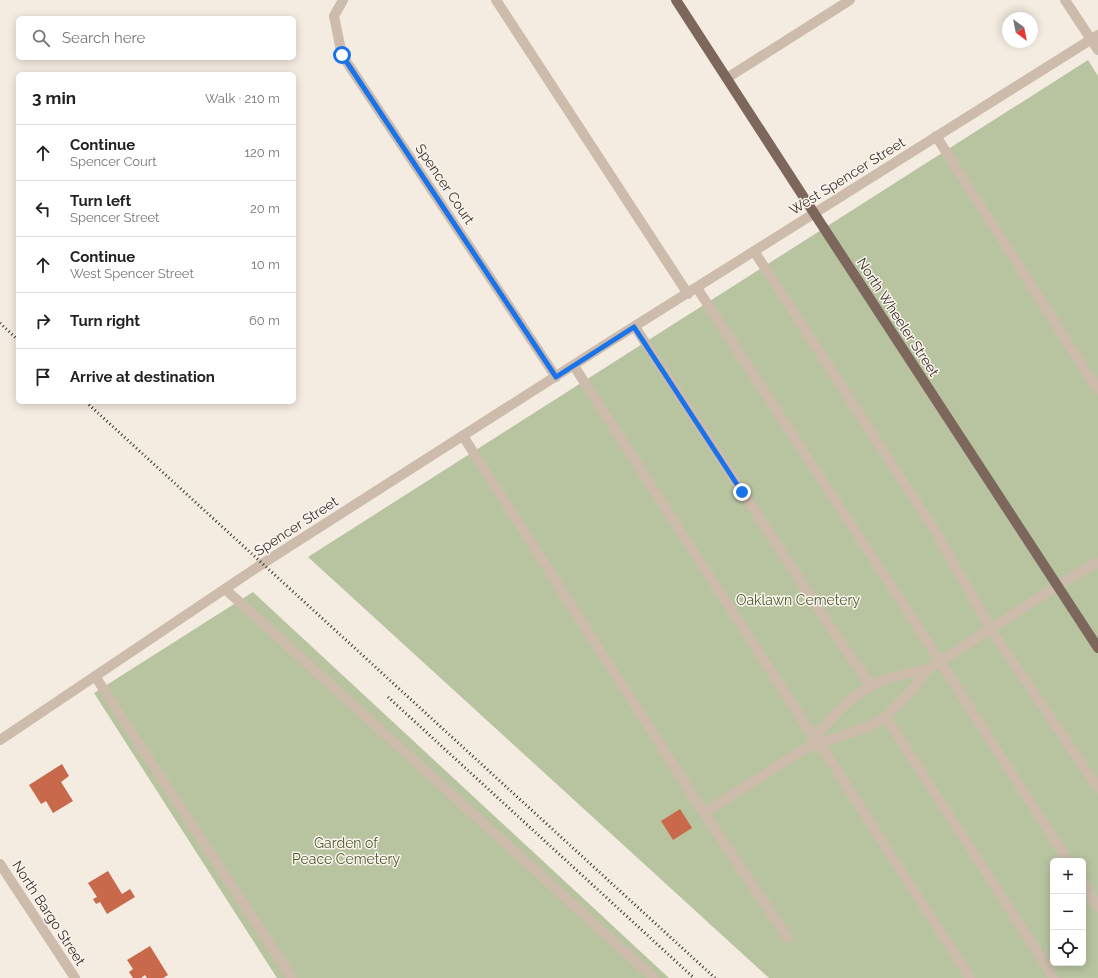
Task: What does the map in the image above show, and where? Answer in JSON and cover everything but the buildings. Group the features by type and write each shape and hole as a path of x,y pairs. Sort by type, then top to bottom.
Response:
{"main road":[{"name":"North Wheeler Street","path":"676,0 1098,648"}],"street":[{"name":"Spencer Court","path":"343,0 334,16 342,55 556,377"},
{"path":"496,0 688,294"},
{"path":"727,78 850,0"},
{"path":"1065,0 1094,37 1098,50"},
{"name":"West Spencer Street","path":"611,341 688,294 1094,37"},
{"path":"936,136 1098,390"},
{"path":"754,251 934,529 991,629 1098,788"},
{"path":"697,288 940,661 1066,858"},
{"path":"634,327 836,636 871,685"},
{"name":"Spencer Street","path":"0,740 262,564 611,341"},
{"path":"574,366 970,978"},
{"path":"463,436 704,813 788,938"},
{"path":"704,813 817,741 870,726 886,717 914,688 927,670 1057,586 1098,562"},
{"path":"225,589 654,978"},
{"path":"817,741 846,703 871,685 903,675 927,670"},
{"path":"95,676 292,978"},
{"path":"886,717 1054,978"},
{"name":"North Bargo Street","path":"0,864 75,978"},
{"path":"1086,889 1098,907"}],"green space":[{"name":"Oaklawn Cemetery","path":"1088,60 1098,76 1098,978 769,978 308,557"},
{"name":"Garden of Peace Cemetery","path":"253,592 669,978 277,978 94,693"}],"railway":[{"path":"0,323 16,338"},
{"path":"88,404 715,978"},
{"path":"388,697 694,978"}],"route":[{"path":"342,55 556,377 634,327 742,492"}]}
